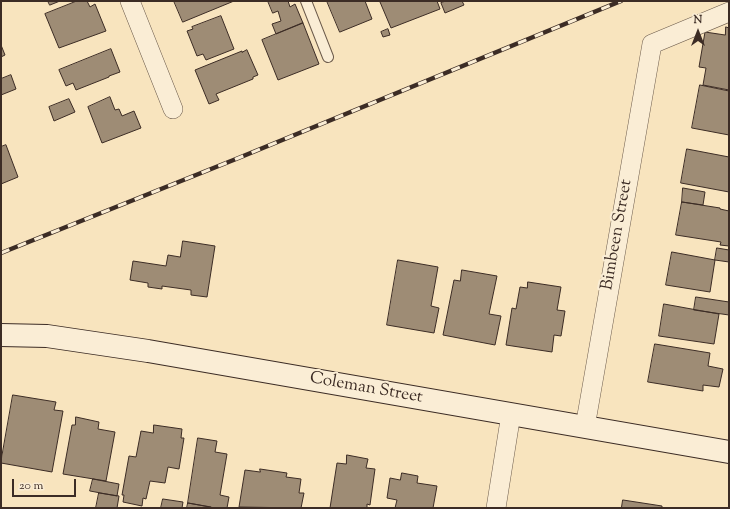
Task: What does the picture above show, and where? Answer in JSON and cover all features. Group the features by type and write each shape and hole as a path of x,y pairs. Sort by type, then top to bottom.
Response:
{"street":[{"path":"130,1 173,109"},
{"name":"Bimbeen Street","path":"585,427 652,44 729,12"},
{"name":"Coleman Street","path":"1,336 47,336 148,351 729,452"},
{"path":"496,508 512,414"}],"lane":[{"path":"306,1 328,57"}],"building":[{"path":"48,1 60,1 50,5"},
{"path":"77,1 87,1 90,7 95,4 106,31 59,48 45,14"},
{"path":"174,1 234,1 183,22"},
{"path":"268,1 288,1 290,7 295,4 303,23 276,34 272,24 281,21 278,11 273,13"},
{"path":"327,1 365,1 372,19 340,32"},
{"path":"437,1 440,9 391,28 380,2"},
{"path":"446,1 462,1 464,5 445,13 441,3"},
{"path":"221,16 234,49 206,60 203,54 197,56 187,31 193,29 192,27"},
{"path":"303,23 319,64 278,80 262,40"},
{"path":"726,27 729,28 729,90 703,85 706,68 699,67 705,32 725,35"},
{"path":"388,29 390,35 383,37 381,32"},
{"path":"1,45 5,55 1,57"},
{"path":"111,49 120,72 76,90 73,83 66,86 59,70"},
{"path":"247,50 258,75 253,77 253,79 216,94 219,100 209,104 195,70"},
{"path":"11,75 16,89 1,95 1,79"},
{"path":"700,85 729,91 729,135 692,128"},
{"path":"110,97 115,110 119,109 122,116 134,111 141,128 102,143 88,107"},
{"path":"69,99 75,112 54,121 49,107"},
{"path":"6,145 18,177 1,184 1,147"},
{"path":"687,149 729,157 729,192 681,183"},
{"path":"683,188 705,192 703,205 682,202"},
{"path":"682,202 720,208 729,211 729,246 720,245 721,242 676,235"},
{"path":"183,241 215,246 207,297 191,295 191,290 162,286 162,289 148,287 148,283 130,280 133,261 166,266 168,255 180,257"},
{"path":"717,248 729,250 729,262 715,260"},
{"path":"672,252 715,260 710,292 666,285"},
{"path":"398,260 438,267 431,306 439,308 434,333 387,325"},
{"path":"462,270 497,276 489,314 501,316 495,345 443,335 454,280 460,281"},
{"path":"528,282 561,287 557,310 565,311 561,336 554,335 552,352 506,345 512,308 516,309 520,287 527,288"},
{"path":"696,297 729,302 729,315 694,310"},
{"path":"664,304 719,314 714,344 659,336"},
{"path":"655,344 710,353 708,366 723,369 719,387 703,385 703,391 648,382"},
{"path":"13,395 56,402 54,410 63,411 52,472 1,463"},
{"path":"76,417 99,422 98,429 115,432 106,481 63,474 72,425 75,425"},
{"path":"154,425 182,429 181,438 184,438 179,469 168,467 165,483 150,481 146,499 143,498 142,506 123,502 124,495 122,495 129,456 136,457 141,431 153,433"},
{"path":"198,438 217,441 215,452 227,454 220,495 229,497 227,508 215,508 188,503"},
{"path":"347,455 368,459 366,468 375,469 370,505 367,504 367,508 330,508 337,463 346,464"},
{"path":"260,469 287,473 286,477 301,479 299,493 304,493 301,508 239,507 245,470 260,472"},
{"path":"402,473 418,476 417,483 437,486 433,508 395,508 397,500 387,498 390,478 400,480"},
{"path":"93,479 119,484 117,496 90,491"},
{"path":"99,493 119,496 117,508 96,508"},
{"path":"163,499 183,502 182,508 161,508"},
{"path":"623,500 662,506 662,508 621,508"},
{"path":"188,503 211,507 211,508 187,508"}],"railway":[{"path":"1,253 236,159 621,1"}]}
